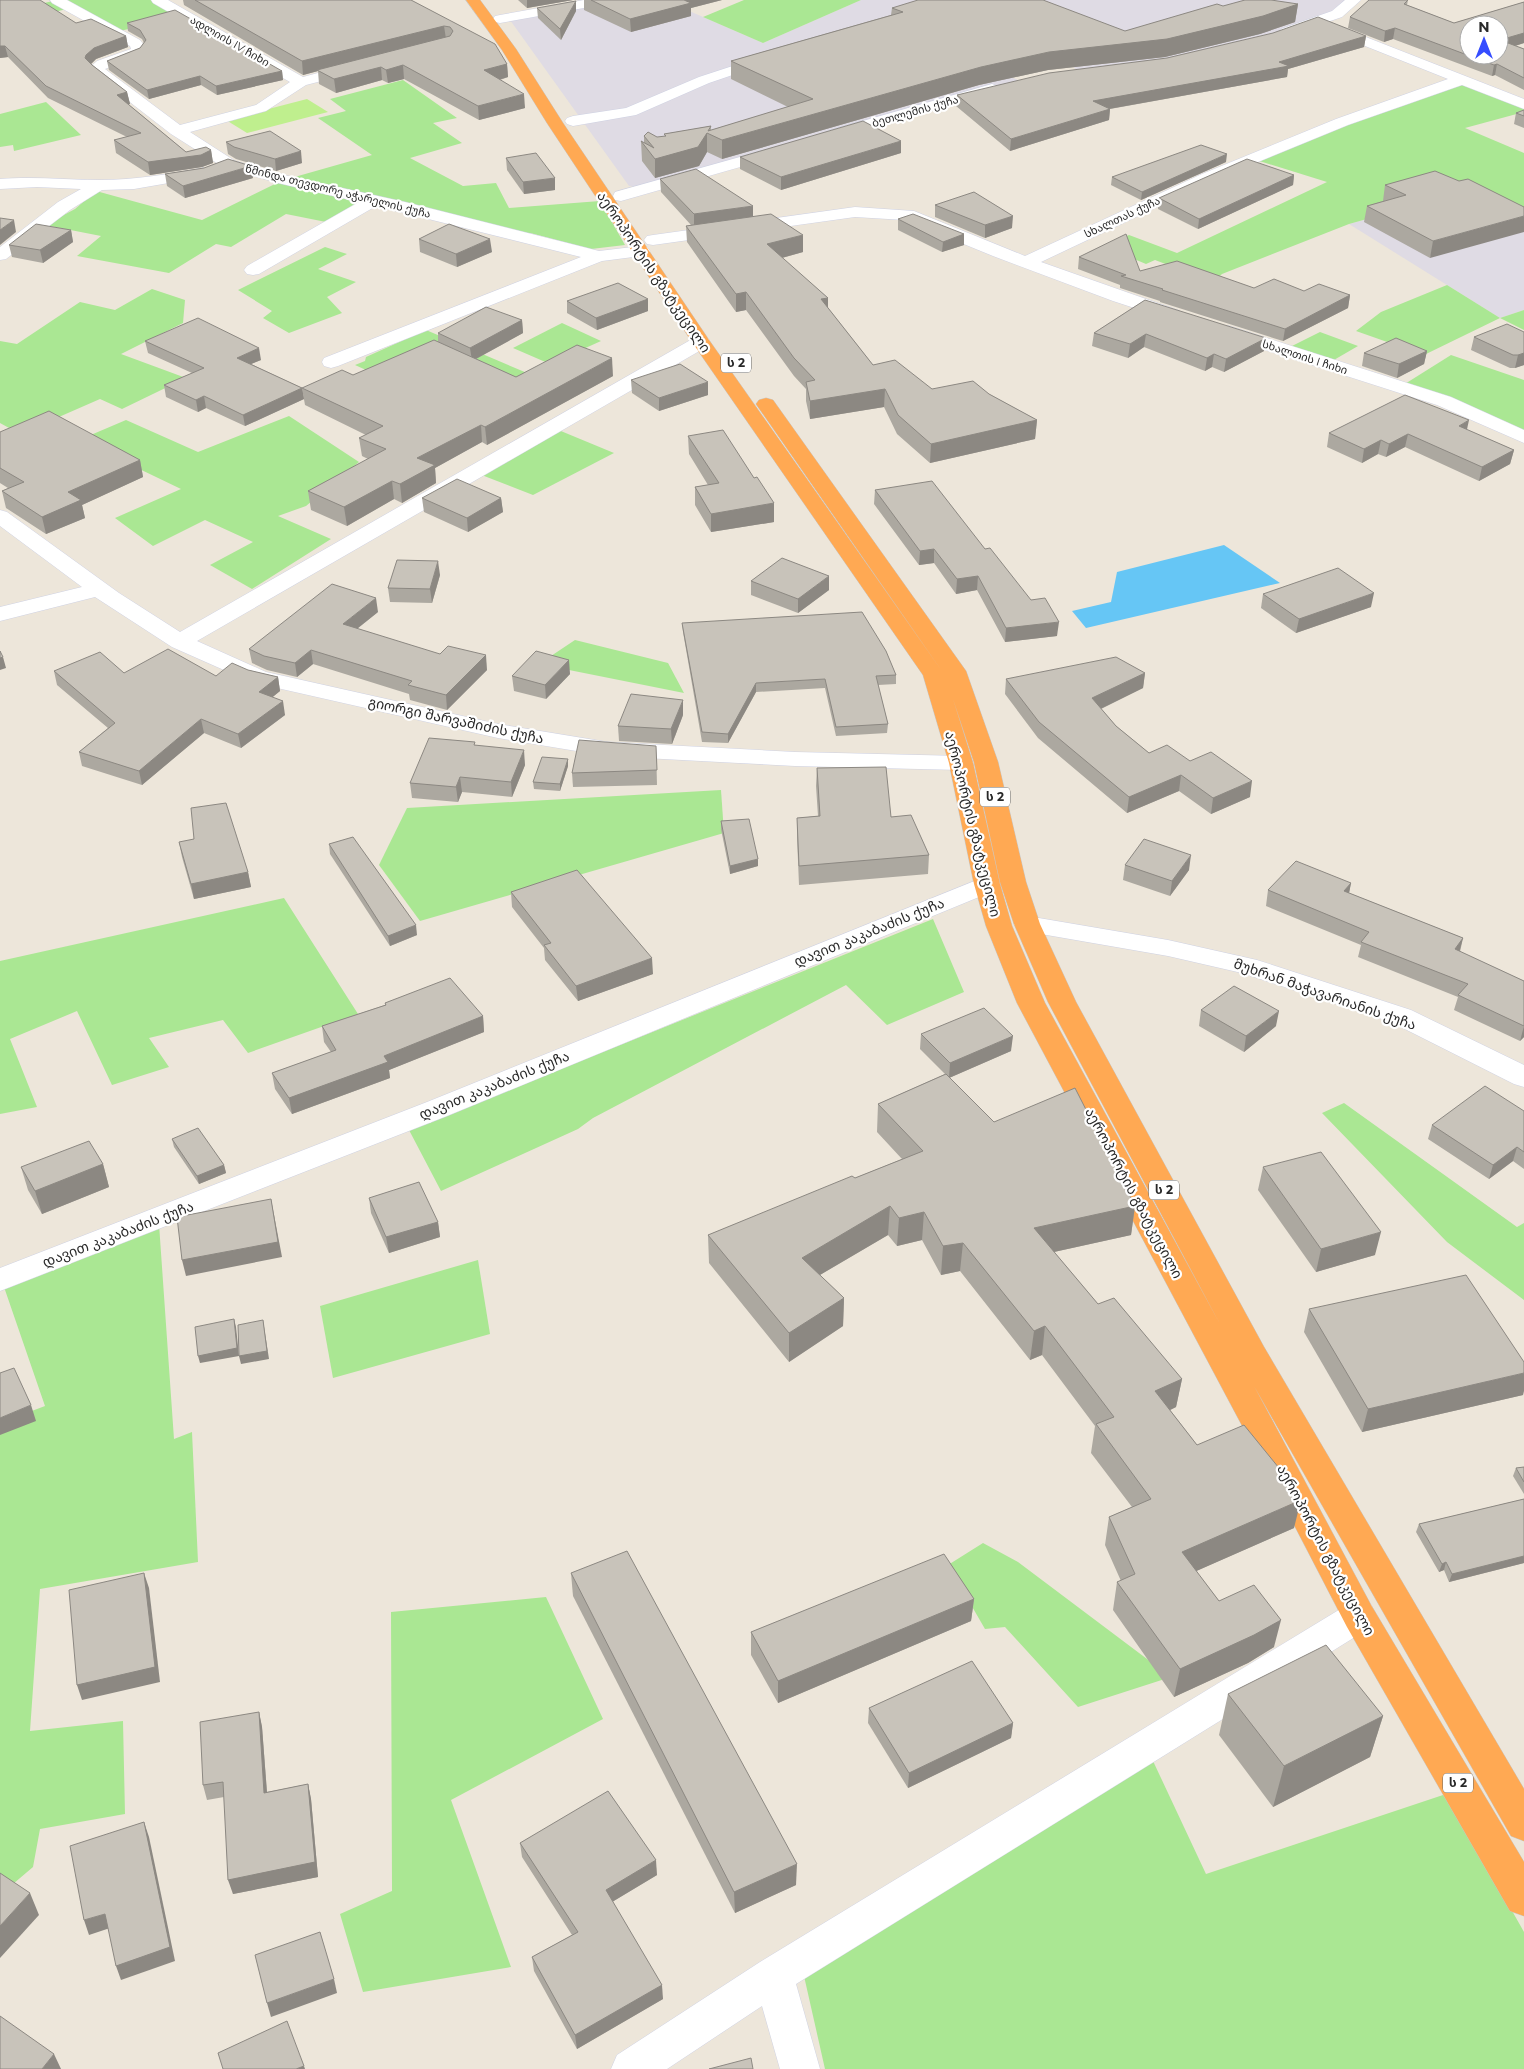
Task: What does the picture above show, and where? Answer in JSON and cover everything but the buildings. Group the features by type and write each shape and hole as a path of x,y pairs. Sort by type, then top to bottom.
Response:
{"highway":[{"name":"აეროპორტის გზატკეცილი","path":"473,0 509,49 555,123 719,340 823,483 955,672 986,762 1013,882 1027,924 1062,1002 1253,1356 1524,1824"},
{"name":"აეროპორტის გზატკეცილი","path":"487,0 567,113 622,196 647,246 701,342 934,674 960,763 987,884 999,926 1031,1003 1275,1455 1359,1616 1524,1898"}],"street":[{"name":"წმინდა თევდორე აჭარელის ქუჩა","path":"57,0 136,43 139,48 136,52 108,61 97,68 177,131 229,164 284,180 374,200 599,256"},
{"name":"ადლიის IV ჩიხი","path":"158,0 301,82"},
{"path":"500,19 606,0"},
{"path":"1275,36 1337,14 1354,0"},
{"path":"1316,21 1524,104"},
{"path":"567,113 630,112 704,80 783,54"},
{"path":"177,131 261,108 301,82 369,64"},
{"name":"სხალთას ქუჩა","path":"1026,262 1208,177 1342,122 1460,80"},
{"name":"ბეთლემის ქუჩა","path":"816,140 1005,86"},
{"path":"622,196 789,148"},
{"path":"0,184 22,181 98,185 134,184 206,172 229,164"},
{"path":"0,254 64,206 98,185"},
{"path":"253,270 374,200"},
{"path":"647,246 855,212 908,215 1119,297 1192,321"},
{"name":"წმინდა თევდორე აჭარელის ქუჩა","path":"331,362 599,256 647,246"},
{"name":"სხალთის I ჩიხი","path":"1211,327 1444,401 1524,437"},
{"path":"180,642 701,342"},
{"name":"გიორგი შარვაშიძის ქუჩა","path":"0,516 100,589 180,642 259,677 498,731 607,748 795,759 960,763"},
{"path":"0,614 100,589"},
{"name":"დავით კაკაბაძის ქუჩა","path":"0,1280 437,1109 987,884"},
{"name":"მუხრან მაჭავარიანის ქუჩა","path":"1027,924 1168,948 1248,966 1401,1016 1524,1077"},
{"path":"631,2069 774,1976 1359,1616"},
{"path":"774,1976 800,2069"}],"shaded area":[{"path":"664,0 763,43 861,0 1354,0 1337,14 1266,39 1165,63 1081,73 1067,62 981,65 1023,82 657,186 629,186 510,20 598,2"},
{"path":"1481,187 1524,209 1524,310 1500,318 1349,224"}],"green space":[{"path":"57,0 158,0 186,15 116,32 71,8 12,22 0,10 6,12"},
{"path":"744,0 861,0 763,43 703,17"},
{"path":"403,80 457,118 433,123 462,143 410,158 463,186 496,183 509,208 600,201 625,245 591,249 530,233 520,236 284,180 372,155 318,118 346,111 330,99"},
{"path":"1460,80 1524,104 1524,112 1465,128 1524,153 1524,209 1481,187 1349,224 1222,274 1213,282 1155,260 1146,264 1103,246 1129,235 1177,253 1327,182 1253,159"},
{"path":"307,99 328,112 247,133 226,120"},
{"path":"46,102 81,135 14,151 13,145 0,147 0,114"},
{"path":"279,182 364,203 331,223 286,214 231,247 216,244 169,273 77,256 101,236 45,225 75,209 96,191 202,220"},
{"path":"325,247 347,254 318,269 356,282 327,297 342,313 289,333 263,318 272,311 238,290"},
{"path":"1447,285 1500,318 1424,355 1356,331 1381,312"},
{"path":"152,289 185,300 183,323 121,354 186,378 122,409 100,399 20,434 0,423 0,341 17,344 80,302 115,310"},
{"path":"1524,310 1524,330 1500,318"},
{"path":"562,323 601,341 550,364 513,348"},
{"path":"426,330 527,373 452,409 355,365 365,361 366,357"},
{"path":"1320,332 1358,346 1327,364 1284,350"},
{"path":"1451,355 1524,380 1524,437 1400,387"},
{"path":"289,416 359,462 306,506 278,516 331,539 252,589 210,565 253,542 205,520 153,546 115,518 181,489 79,440 126,420 198,452"},
{"path":"556,429 614,453 533,495 479,474"},
{"path":"575,640 668,663 684,693 539,664"},
{"path":"721,790 724,833 420,921 379,865 407,808"},
{"path":"284,898 358,1014 248,1053 223,1020 149,1038 169,1067 112,1085 77,1011 10,1039 37,1107 0,1114 0,961"},
{"path":"933,919 964,992 887,1025 846,985 593,1118 578,1129 441,1191 409,1130"},
{"path":"1344,1103 1517,1227 1524,1223 1524,1300 1447,1242 1322,1113"},
{"path":"159,1224 174,1439 192,1432 198,1562 40,1589 30,1731 123,1721 125,1814 40,1829 33,1867 0,1895 0,1423 45,1406 4,1287"},
{"path":"478,1260 490,1334 333,1378 320,1306"},
{"path":"983,1543 1018,1562 1171,1677 1078,1707 1005,1627 985,1629 948,1565"},
{"path":"546,1597 603,1719 451,1800 511,1967 363,1992 340,1914 392,1891 391,1612"},
{"path":"1153,1761 1206,1874 1446,1794 1524,1932 1524,2069 825,2069 804,1976"}],"water":[{"path":"1224,545 1280,583 1086,628 1072,611 1111,602 1117,572"}]}
